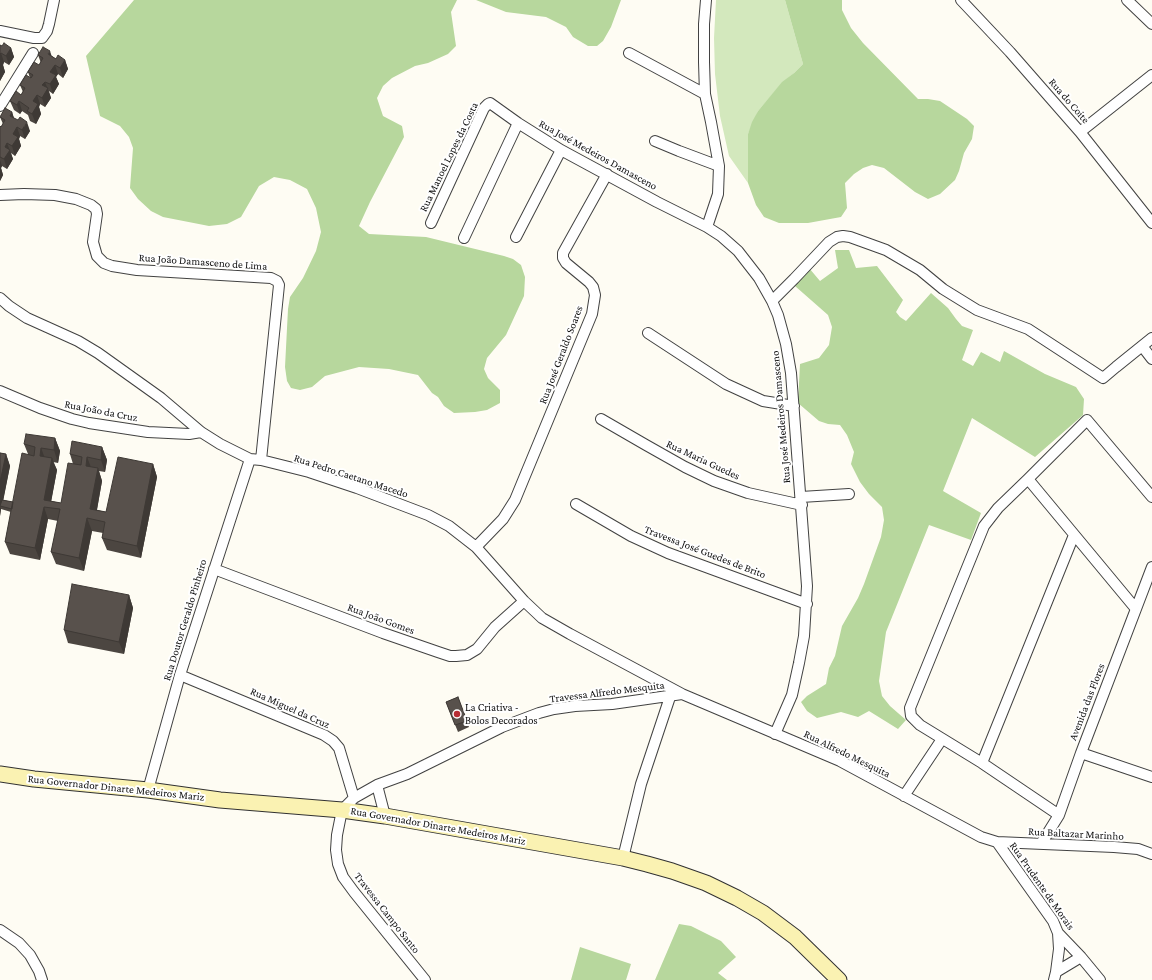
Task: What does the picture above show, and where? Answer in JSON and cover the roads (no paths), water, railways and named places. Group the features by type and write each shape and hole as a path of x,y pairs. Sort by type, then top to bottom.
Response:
{"main road":[{"name":"Rua Governador Dinarte Medeiros Mariz","path":"0,774 34,779 148,790 220,800 342,810 385,816 623,858 679,873 706,883 744,902 795,937 839,980"}],"street":[{"path":"0,31 34,38 42,38 49,24 54,0"},
{"path":"706,0 704,24 705,94 719,166 718,194 706,227"},
{"name":"Rua do Coite","path":"961,0 1010,52 1080,132 1152,223"},
{"path":"1126,0 1149,17"},
{"path":"0,106 34,53"},
{"path":"629,54 705,94"},
{"path":"1080,132 1152,75"},
{"name":"Rua José Medeiros Damasceno","path":"490,103 518,123 561,150 721,236 738,251 759,278 772,301 778,315 786,344 791,374 807,586 804,636 798,670 792,695 775,734"},
{"name":"Rua Manoel Lopes da Costa","path":"431,223 484,108 490,103"},
{"path":"464,238 518,123"},
{"path":"656,140 679,151 719,166"},
{"path":"516,237 561,150"},
{"name":"Rua José Geraldo Soares","path":"476,547 503,519 514,500 592,314 595,295 593,287 566,262 563,253 607,174"},
{"name":"Rua João Damasceno de Lima","path":"0,195 55,195 76,199 91,204 96,209 97,214 94,242 97,256 104,263 112,266 136,270 271,278 277,281 279,284 261,460"},
{"path":"772,301 829,242 838,237 850,237 886,250 920,270 943,289 976,310 1028,329 1103,378 1152,338"},
{"name":"Rua Pedro Caetano Macedo","path":"0,298 27,318 78,341 98,353 161,398 201,432 220,444 250,459 261,460 309,472 357,488 428,515 449,526 476,547 524,601 542,618 682,694"},
{"path":"648,333 726,384 764,401 794,406"},
{"path":"1142,346 1152,359"},
{"name":"Rua João da Cruz","path":"0,391 40,408 89,423 154,433 189,434 201,432"},
{"name":"Rua Maria Guedes","path":"601,419 685,467 714,481 748,493 801,501 849,494"},
{"path":"1058,815 982,763 925,728 913,719 910,713 910,708 984,526 998,508 1087,420 1152,497"},
{"name":"Rua Doutor Geraldo Pinheiro","path":"148,790 180,675 250,459"},
{"path":"1028,479 1136,608"},
{"name":"Travessa José Guedes de Brito","path":"576,504 631,536 668,553 807,604"},
{"path":"982,763 1074,535"},
{"name":"Avenida das Flores","path":"1041,844 1058,815 1152,567"},
{"name":"Rua João Gomes","path":"214,569 383,633 450,656 467,654 477,649 495,627 524,601"},
{"name":"Rua Miguel da Cruz","path":"180,675 324,735 333,741 339,748 354,798"},
{"name":"Travessa Alfredo Mesquita","path":"342,810 354,798 377,785 407,774 502,727 539,713 575,706 612,704 670,697 682,694"},
{"name":"Rua Alfredo Mesquita","path":"682,694 840,761 964,829 982,838 997,842"},
{"path":"623,858 641,784 670,697"},
{"path":"904,796 942,739"},
{"path":"1081,753 1152,777"},
{"path":"377,785 385,816"},
{"name":"Travessa Campo Santo","path":"342,810 337,835 336,850 338,864 343,877 425,980"},
{"name":"Rua Baltazar Marinho","path":"997,842 1114,847 1138,850 1152,854"},
{"name":"Rua Prudente de Morais","path":"997,842 1053,922 1058,933 1100,980"},
{"path":"0,930 20,943 30,954 42,980"},
{"path":"1055,976 1058,933"},
{"path":"1055,976 1081,957"}],"place":[{"name":"La Criativa - Bolos Decorados","path":"457,714"}]}
